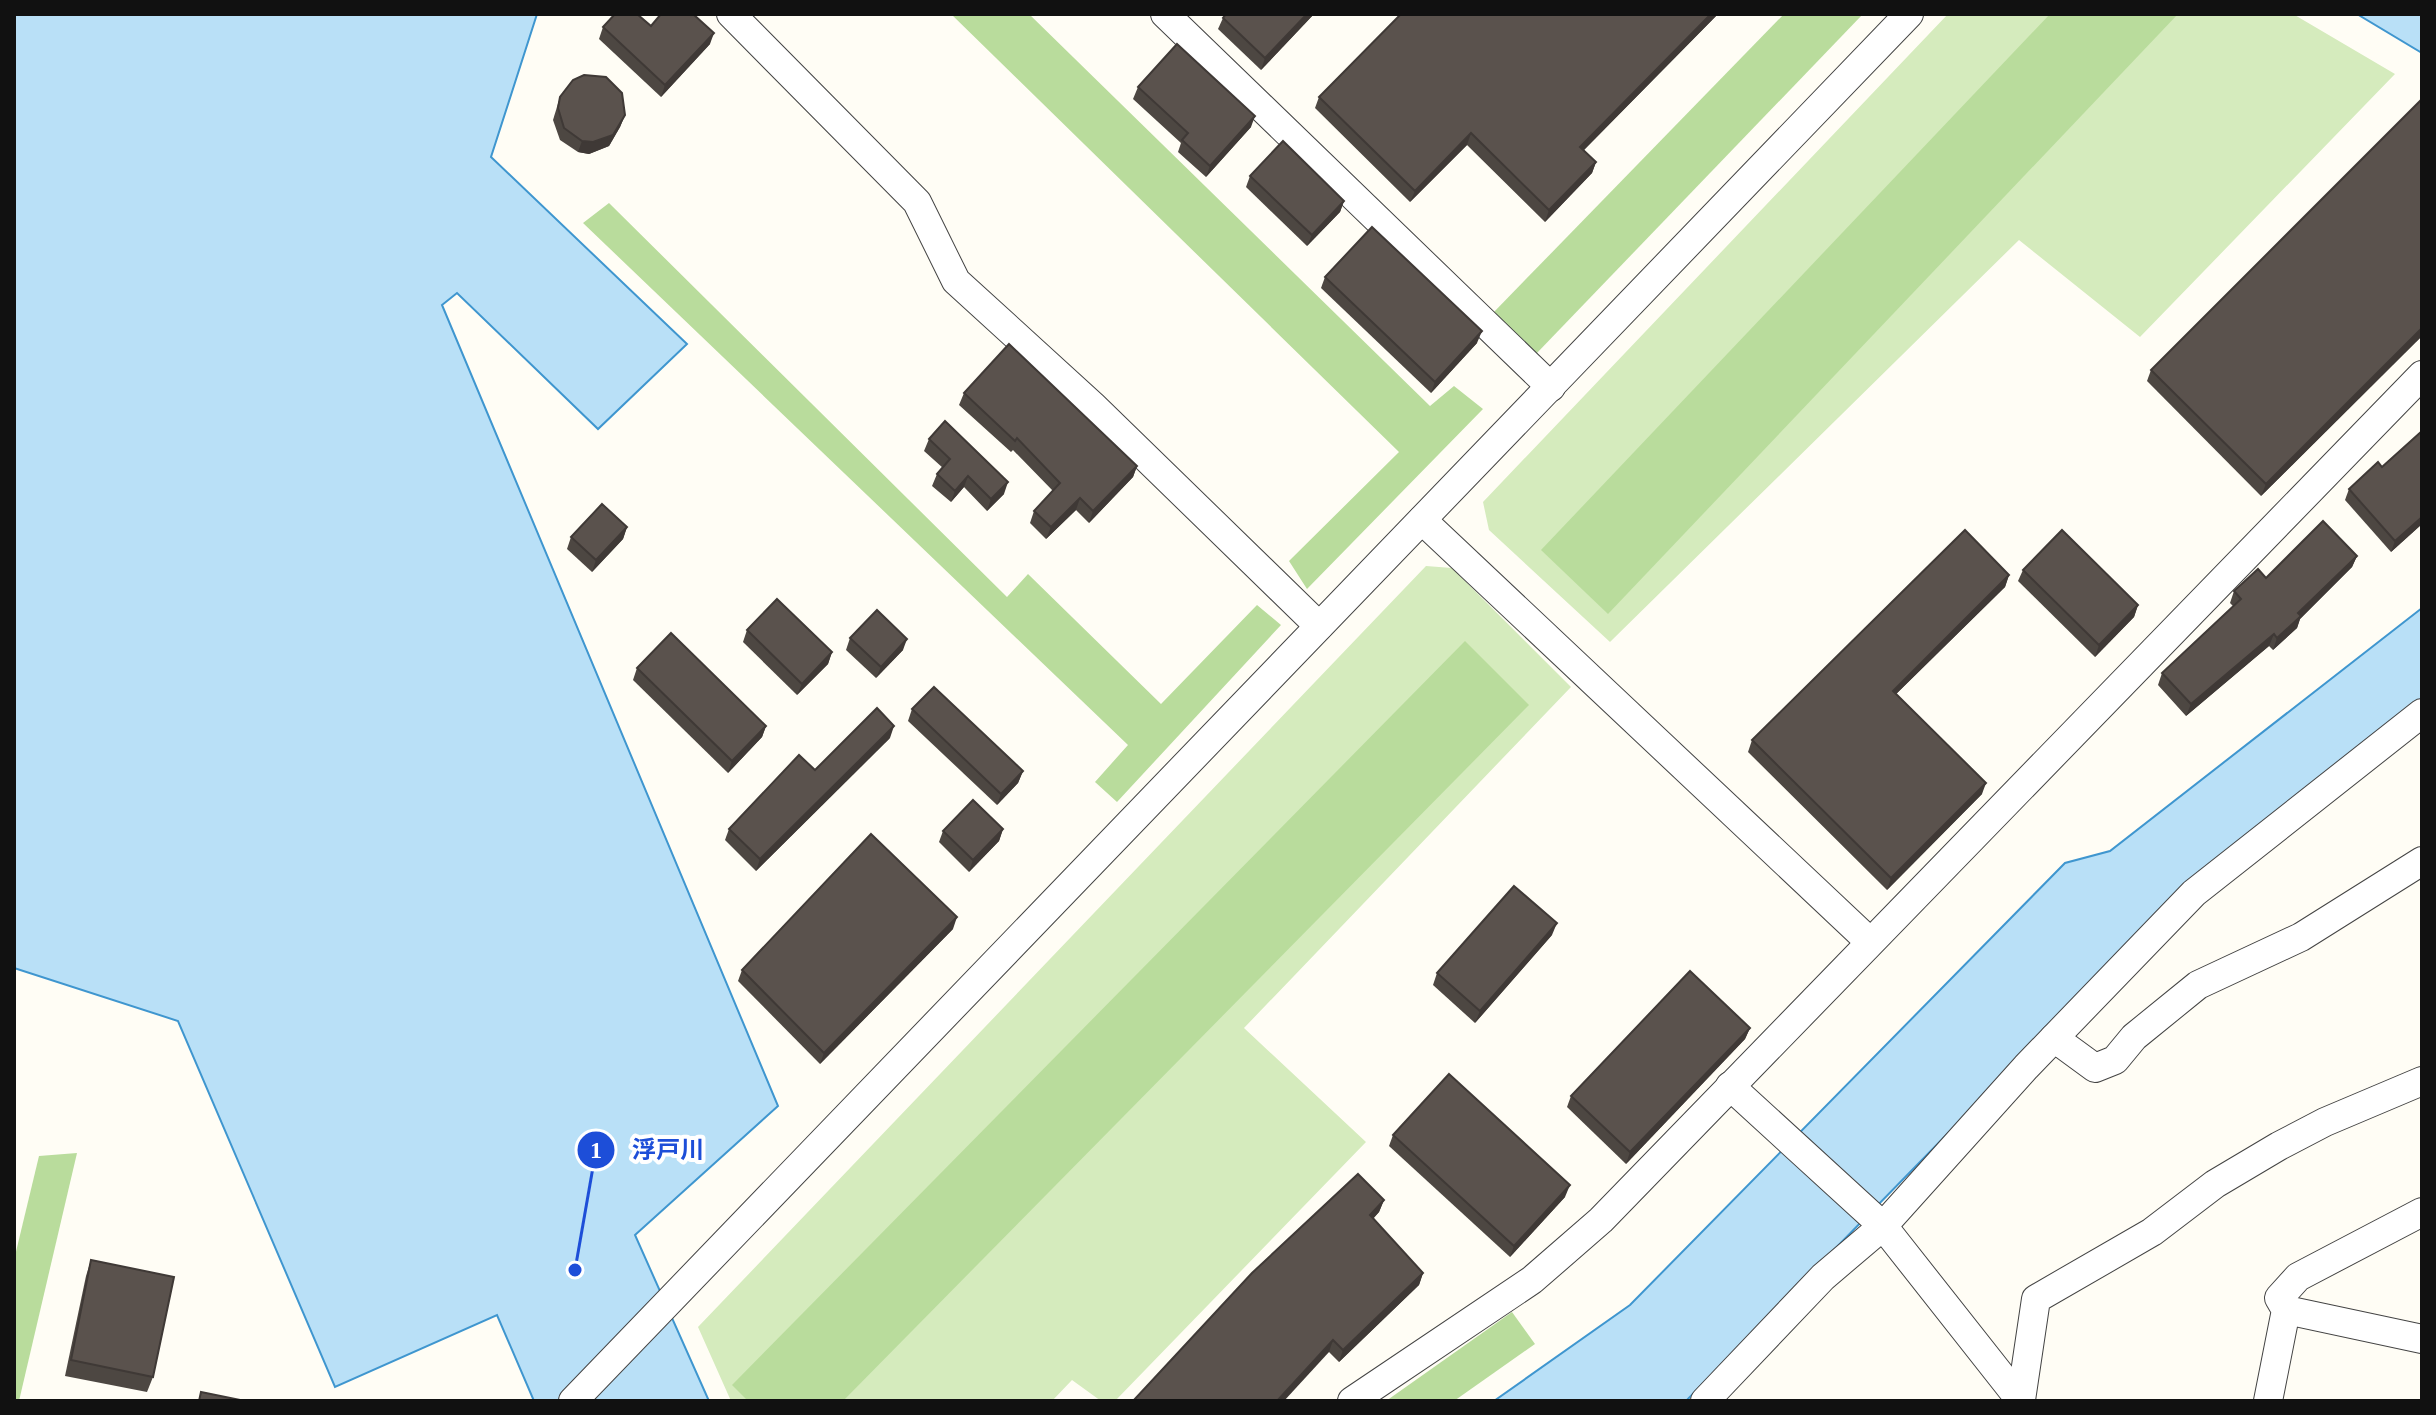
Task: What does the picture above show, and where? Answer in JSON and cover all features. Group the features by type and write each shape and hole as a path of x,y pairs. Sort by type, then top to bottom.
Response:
{"street":[{"path":"731,14 917,202 956,281 1092,405 1319,626"},
{"path":"1165,14 1551,387"},
{"path":"573,1401 683,1283 1909,14"},
{"path":"1352,1401 1532,1280 1601,1220 2422,375"},
{"path":"1422,520 1870,942"},
{"path":"1705,1401 1823,1277 1883,1226 2054,1038 2194,893 2422,713"},
{"path":"2054,1038 2095,1068 2115,1060 2134,1037 2198,985 2301,937 2422,861"},
{"path":"2021,1400 2036,1299 2152,1232 2215,1184 2279,1146 2325,1122 2422,1081"},
{"path":"1730,1086 1883,1226 2021,1400"},
{"path":"2268,1401 2286,1310 2279,1298 2298,1277 2422,1212"},
{"path":"2286,1310 2422,1339"}],"green space":[{"path":"951,14 1029,14 1430,406 1454,386 1483,409 1307,589 1289,561 1399,452"},
{"path":"1784,14 1863,14 1536,354 1492,314"},
{"path":"1948,14 2293,14 2395,74 2140,337 2019,240 1610,642 1489,530 1483,502"},
{"path":"2050,14 2178,14 1608,614 1541,550"},
{"path":"609,203 1007,597 1028,574 1161,704 1257,605 1281,625 1117,802 1095,782 1128,745 583,223"},
{"path":"1426,566 1452,568 1571,687 1244,1028 1366,1142 1115,1401 1101,1401 1072,1380 1052,1401 731,1401 698,1327"},
{"path":"1465,641 1529,705 843,1401 748,1401 732,1385"},
{"path":"77,1153 19,1401 14,1401 14,1260 39,1156"},
{"path":"1512,1312 1535,1344 1454,1401 1386,1401"}],"water":[{"path":"14,14 537,14 491,157 687,344 598,429 457,293 442,305 778,1106 635,1235 709,1401 534,1401 497,1315 335,1387 178,1021 14,968"},
{"path":"2357,14 2422,14 2422,53"},
{"path":"2422,608 2422,698 2198,878 1686,1401 1494,1401 1630,1305 2065,863 2110,851"}],"building":[{"path":"615,14 637,14 651,26 661,14 693,14 714,33 665,85 603,27"},
{"path":"1226,14 1307,14 1265,58 1223,18"},
{"path":"1401,14 1711,14 1580,147 1596,162 1549,210 1471,133 1415,191 1319,97"},
{"path":"1177,44 1255,116 1210,166 1182,140 1188,133 1138,87"},
{"path":"584,75 606,77 622,93 625,115 613,135 593,142 582,141 564,128 558,108 560,97 573,80"},
{"path":"2422,99 2422,328 2266,484 2151,370"},
{"path":"1283,141 1344,201 1312,235 1250,176"},
{"path":"1372,227 1482,331 1435,382 1325,277"},
{"path":"1009,344 1137,466 1093,511 1080,498 1051,527 1034,511 1060,483 1017,438 1015,441 964,393"},
{"path":"945,421 1008,482 991,499 968,476 955,491 937,474 950,459 929,439"},
{"path":"2422,431 2422,517 2395,541 2349,489 2378,462 2382,467"},
{"path":"602,504 627,527 596,560 571,537"},
{"path":"2323,521 2357,556 2298,613 2301,616 2277,638 2274,634 2191,704 2162,673 2241,599 2234,591 2258,569 2266,578"},
{"path":"1965,530 2009,575 1893,691 1986,783 1891,878 1752,740"},
{"path":"2062,530 2138,605 2099,645 2023,570"},
{"path":"777,599 832,652 802,684 747,630"},
{"path":"877,610 907,639 881,667 850,638"},
{"path":"671,633 766,726 732,761 637,668"},
{"path":"934,687 1023,771 1001,794 912,709"},
{"path":"877,708 894,726 760,859 729,829 799,755 815,770"},
{"path":"973,800 1003,829 973,860 943,831"},
{"path":"871,834 957,917 824,1053 742,970"},
{"path":"1514,886 1557,923 1480,1011 1437,973"},
{"path":"1690,971 1750,1028 1630,1152 1571,1096"},
{"path":"1449,1074 1570,1185 1514,1246 1393,1135"},
{"path":"1358,1174 1384,1200 1370,1215 1423,1273 1343,1350 1333,1340 1277,1401 1133,1401 1252,1273"},
{"path":"91,1260 174,1277 153,1377 71,1360"},
{"path":"201,1392 245,1401 199,1401"}],"place":[{"name":"浮戸川","path":"575,1270"}]}
